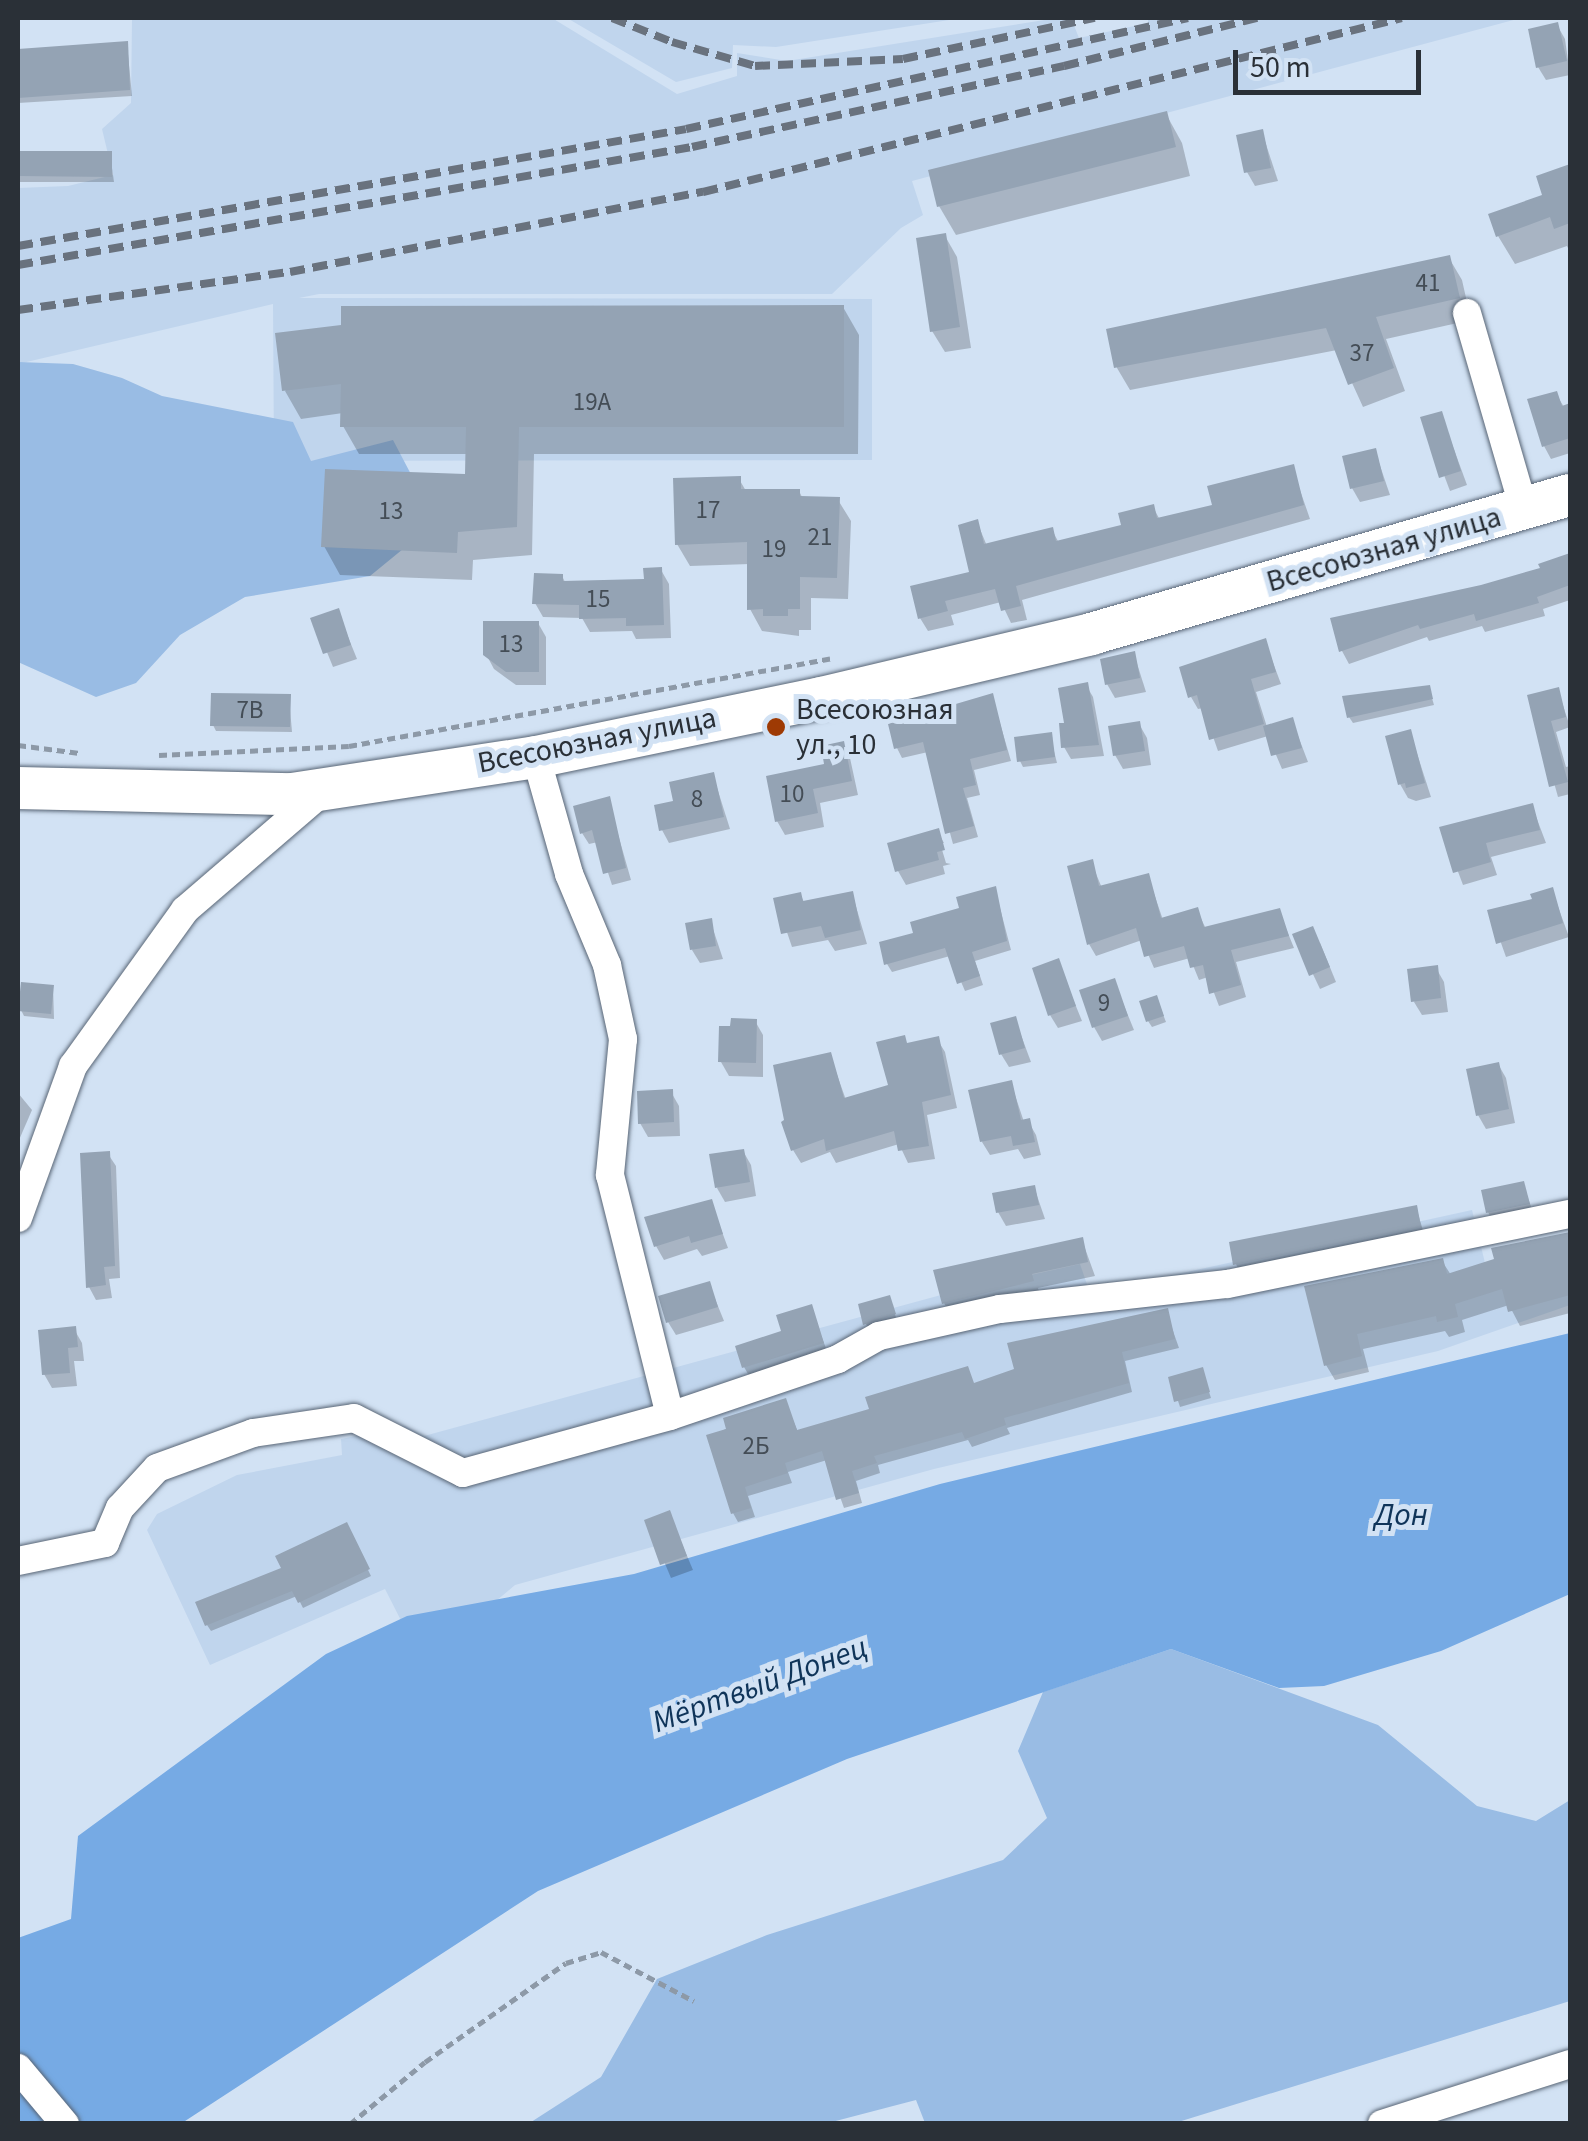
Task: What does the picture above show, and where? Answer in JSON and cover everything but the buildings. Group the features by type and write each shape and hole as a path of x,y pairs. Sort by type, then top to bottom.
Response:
{"highway":[{"name":"Всесоюзная улица","path":"18,788 292,794 536,756 821,698 1092,634 1570,494"}],"street":[{"path":"1467,313 1524,509"},
{"path":"536,756 569,874 607,965 623,1039 610,1174 670,1416"},
{"path":"18,1218 73,1066 84,1050 186,910 327,788"},
{"path":"18,1561 105,1543 120,1508 158,1468 252,1433 354,1418 462,1473 670,1416 838,1359 879,1336 1000,1309 1228,1284 1570,1214"},
{"path":"1382,2124 1570,2064"},
{"path":"18,2068 66,2124"}],"path":[{"path":"146,756 349,746 830,659"},
{"path":"18,744 91,755"},
{"path":"350,2124 426,2062 566,1963 600,1952 694,2001"}],"shaded area":[{"path":"132,18 552,18 677,94 737,76 737,53 787,61 1057,18 1071,18 1079,38 1148,23 1148,18 1521,18 912,181 923,215 901,228 832,294 319,294 299,298 872,299 872,460 274,461 273,304 18,364 18,188 68,186 113,175 102,129 131,103"},
{"path":"567,18 962,18 776,47 733,45 732,68 676,82"},
{"path":"18,362 73,364 122,378 162,396 293,422 311,461 393,440 436,522 370,576 245,597 180,635 136,683 96,697 18,662"},
{"path":"1472,1210 1487,1271 1570,1253 1570,1305 1438,1351 934,1469 515,1585 452,1638 415,1648 385,1589 210,1665 147,1530 157,1514 237,1475 342,1455 341,1439 405,1426 424,1436 941,1295 1080,1264 1090,1293"},
{"path":"1171,1649 1378,1725 1477,1806 1536,1821 1570,1800 1570,2001 1175,2123 925,2123 916,2100 828,2123 528,2124 601,2077 657,1979 767,1935 1003,1860 1047,1818 1018,1751 1043,1692"}],"water":[{"path":"1570,1333 1570,1594 1441,1651 1324,1686 1279,1688 1171,1649 847,1759 538,1891 182,2123 18,2123 18,1938 71,1919 78,1836 326,1654 407,1616 634,1574 940,1484"}],"railway":[{"path":"612,18 672,42 755,66 903,59 1095,18"},
{"path":"18,246 686,129 1188,18"},
{"path":"18,265 692,147 1064,66 1257,18"},
{"path":"18,310 290,272 703,192 1402,18"}],"place":[{"name":"Всесоюзная ул., 10","path":"776,727"}],"water label":[{"name":"Дон","path":"1401,1515"},
{"name":"Мёртвый Донец","path":"760,1685"}]}
